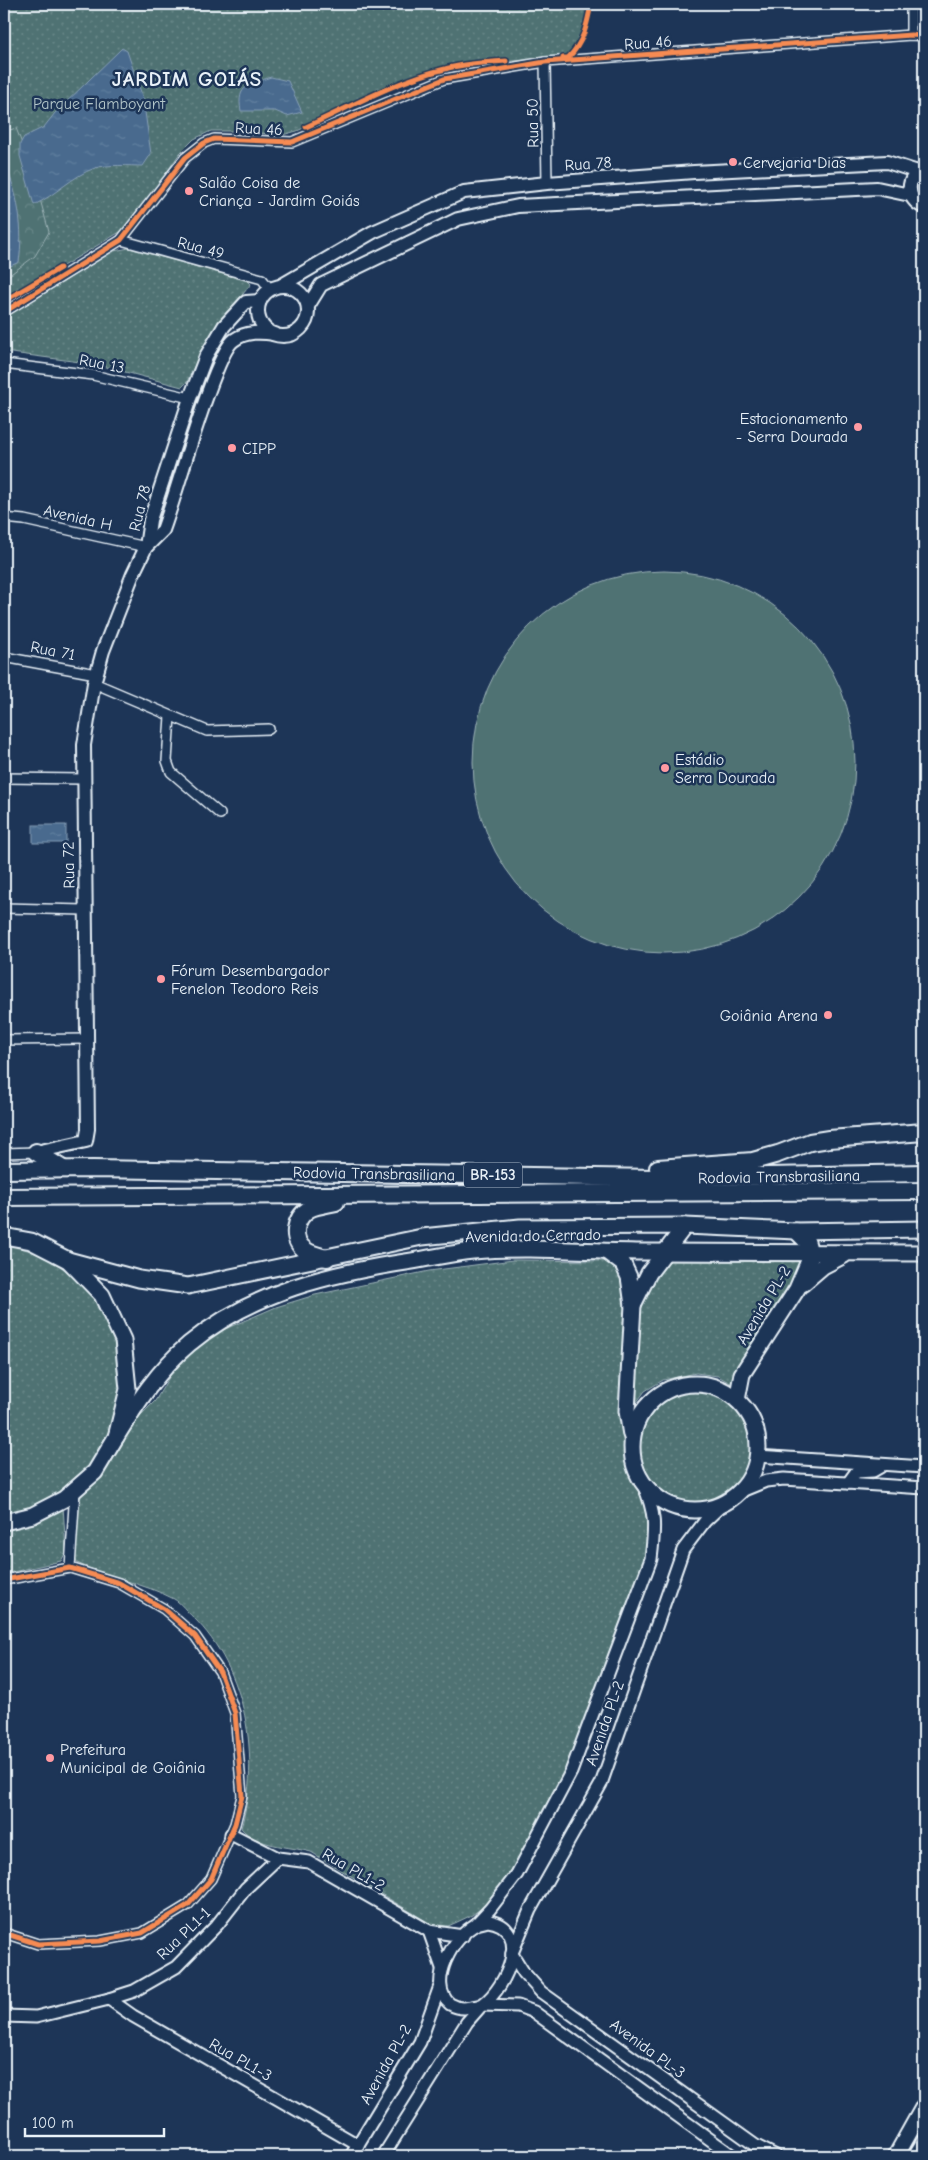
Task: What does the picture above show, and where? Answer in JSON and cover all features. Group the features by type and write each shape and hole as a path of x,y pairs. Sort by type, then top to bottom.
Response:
{"highway":[{"path":"615,1178 658,1168 720,1165 753,1161 810,1142 829,1139 924,1132"},
{"path":"36,1152 63,1169"},
{"name":"Rodovia Transbrasiliana","path":"4,1170 63,1169 615,1178 924,1173"},
{"name":"Rodovia Transbrasiliana","path":"4,1197 924,1191"},
{"path":"327,1258 309,1253 299,1244 295,1231 300,1219 312,1208 368,1196"}],"main road":[{"name":"Rua 78","path":"276,287 373,232 464,192 547,183 887,162 921,170"},
{"path":"921,170 910,182 910,195 917,204 924,207"},
{"path":"308,306 322,285 458,219 518,206 877,188 910,195"},
{"path":"276,287 296,289 306,300 308,306 307,320 298,331 291,335 275,334 262,324 259,317 260,301 276,287"},
{"name":"Rua 78","path":"146,547 150,520 190,398 206,356 224,326 246,302 260,301"},
{"name":"Rua 78","path":"146,547 163,530 217,366 233,340 256,332 275,334"},
{"name":"Rua 72","path":"36,1152 86,1141 88,1129 84,910 84,745 95,678 103,651 133,574 146,547"},
{"path":"633,1305 649,1273 685,1226"},
{"name":"Avenida do Cerrado","path":"68,1260 139,1279 188,1286 422,1237 520,1227 685,1226 796,1231 924,1229"},
{"path":"796,1231 807,1242 810,1253"},
{"path":"4,1236 31,1241 68,1260 102,1295 123,1340 128,1389 116,1437"},
{"name":"Avenida do Cerrado","path":"4,1522 33,1515 64,1499 95,1472 147,1387 188,1344 215,1325 259,1300 301,1283 378,1266 473,1251 924,1253"},
{"path":"607,1252 623,1264 630,1277 633,1305 627,1411 634,1463 644,1484 659,1500 679,1509 701,1510 723,1504 739,1492 751,1475 757,1456 756,1435 750,1416 737,1400 722,1390 706,1384 689,1384 672,1388 657,1396 644,1408 636,1423 632,1440"},
{"name":"Avenida PL-2","path":"737,1400 742,1374 797,1288 810,1253"},
{"path":"797,1288 823,1266 848,1253"},
{"path":"896,2156 923,2113"},
{"path":"916,2156 924,2143"}],"street":[{"path":"911,4 911,35"},
{"name":"Rua 46","path":"4,312 120,240 184,158 214,138 292,142 444,79 545,62 911,35 924,36"},
{"name":"Rua 50","path":"545,62 547,183"},
{"name":"Rua 49","path":"120,240 262,279 276,287"},
{"name":"Rua 13","path":"5,363 93,375 190,398"},
{"name":"Avenida H","path":"4,518 24,520 146,547"},
{"name":"Rua 71","path":"4,657 95,678 170,716 207,731 269,729"},
{"path":"170,716 167,760 171,772 220,814"},
{"path":"4,778 83,779"},
{"path":"4,908 84,910"},
{"path":"4,1040 86,1039"},
{"path":"4,1153 36,1152"},
{"path":"757,1456 924,1467"},
{"path":"848,1483 856,1472 873,1471 884,1464"},
{"path":"739,1492 766,1481 784,1479 924,1488"},
{"name":"Avenida PL-2","path":"475,1925 517,1874 571,1772 651,1559 655,1528 652,1503 644,1484"},
{"path":"70,1568 75,1490"},
{"name":"Avenida PL-2","path":"512,1953 530,1910 601,1784 683,1550 705,1521 723,1504"},
{"path":"4,1580 70,1568 119,1583 164,1608 195,1636 220,1672 235,1713 242,1796 231,1834 211,1879 188,1905 142,1933 100,1941 38,1944 4,1933"},
{"name":"Rua PL1-2","path":"231,1834 278,1858 309,1862 429,1930 463,1936"},
{"name":"Rua PL1-1","path":"4,2016 36,2017 109,1999 134,1991 176,1967 217,1925 246,1888 278,1858"},
{"path":"383,2156 468,2022 482,2005 493,1994 502,1981 512,1953 511,1936 506,1928 497,1922 488,1921 475,1925 451,1950 442,1968 440,1984 444,1998 454,2007 482,2005 518,2006 534,2012 733,2156"},
{"path":"429,1930 442,1968"},
{"name":"Avenida PL-3","path":"512,1953 524,1973 541,1992 756,2146 776,2156"},
{"name":"Avenida PL-2","path":"351,2156 420,2042 440,1984"},
{"name":"Rua PL1-3","path":"109,1999 129,2014 358,2145"},
{"path":"887,2156 904,2143"}],"green space":[{"name":"Parque Flamboyant","path":"101,4 121,6 128,4 591,4 581,39 568,58 463,65 443,69 402,84 297,131 282,135 211,131 194,139 180,153 135,218 125,229 4,301 4,5"},
{"path":"16,128 32,170 49,232 35,256 4,279 4,132"},
{"path":"924,178 924,199 919,195 917,187"},
{"path":"129,248 248,281 251,284 217,326 200,353 187,382 182,387 95,364 4,352 4,318 114,251"},
{"name":"Estádio Serra Dourada","path":"664,571 701,574 737,585 770,603 799,627 823,656 841,689 852,725 855,762 852,799 841,835 823,868 799,897 770,921 737,939 701,950 664,953 627,950 591,939 558,921 529,897 505,868 487,835 476,799 473,762 476,725 487,689 505,656 529,627 558,603 591,585 627,574"},
{"path":"4,1244 42,1256 74,1277 98,1305 114,1338 121,1373 118,1410 105,1445 81,1478 64,1492 44,1504 4,1516"},
{"path":"668,1257 796,1257 800,1262 802,1271 738,1369 732,1384 718,1376 696,1373 663,1380 645,1391 636,1403 639,1311 642,1297"},
{"path":"513,1260 606,1261 621,1267 627,1284 624,1441 651,1525 650,1549 564,1776 530,1839 501,1887 487,1904 472,1915 448,1926 431,1924 311,1852 264,1842 256,1839 241,1828 247,1801 250,1773 249,1744 245,1716 237,1688 226,1662 211,1638 177,1601 162,1593 77,1563 73,1553 81,1495 133,1423 155,1401 188,1345 276,1307 315,1295 429,1271"},
{"path":"696,1389 718,1393 737,1405 749,1424 753,1446 749,1468 737,1487 718,1499 696,1503 674,1499 655,1487 643,1468 639,1446 643,1424 655,1405 674,1393"},
{"path":"63,1506 66,1552 61,1561 4,1574 4,1526"}],"water":[{"path":"122,48 127,51 143,98 151,154 143,166 106,166 87,171 34,205 20,156 20,144 24,137 44,127 55,113"},
{"path":"271,77 288,81 302,112 287,116 275,111 241,111 241,96 246,87"},
{"path":"4,162 13,186 19,211 21,237 19,262 4,269"},
{"path":"33,825 66,825 66,843 33,843"}],"cycle path":[{"path":"563,58 568,58 578,46 586,26 591,4"},
{"path":"4,312 121,240 185,158 204,143 214,139 292,142 444,79 545,62 911,35 924,36"},
{"path":"306,127 392,87 427,74 453,67 506,61"},
{"path":"4,301 60,268"},
{"path":"4,1580 70,1568 119,1583 164,1609 195,1636 220,1672 235,1713 242,1796 235,1824 211,1879 188,1905 142,1933 100,1941 38,1944 4,1933"}],"place":[{"name":"Cervejaria Dias","path":"733,162"},
{"name":"Salão Coisa de Criança - Jardim Goiás","path":"189,191"},
{"name":"Estacionamento - Serra Dourada","path":"858,427"},
{"name":"CIPP","path":"232,448"},
{"name":"Estádio Serra Dourada","path":"665,768"},
{"name":"Fórum Desembargador Fenelon Teodoro Reis","path":"161,979"},
{"name":"Goiânia Arena","path":"828,1015"},
{"name":"Prefeitura Municipal de Goiânia","path":"50,1758"}],"district":[{"name":"JARDIM GOIÁS","path":"187,79"}]}
